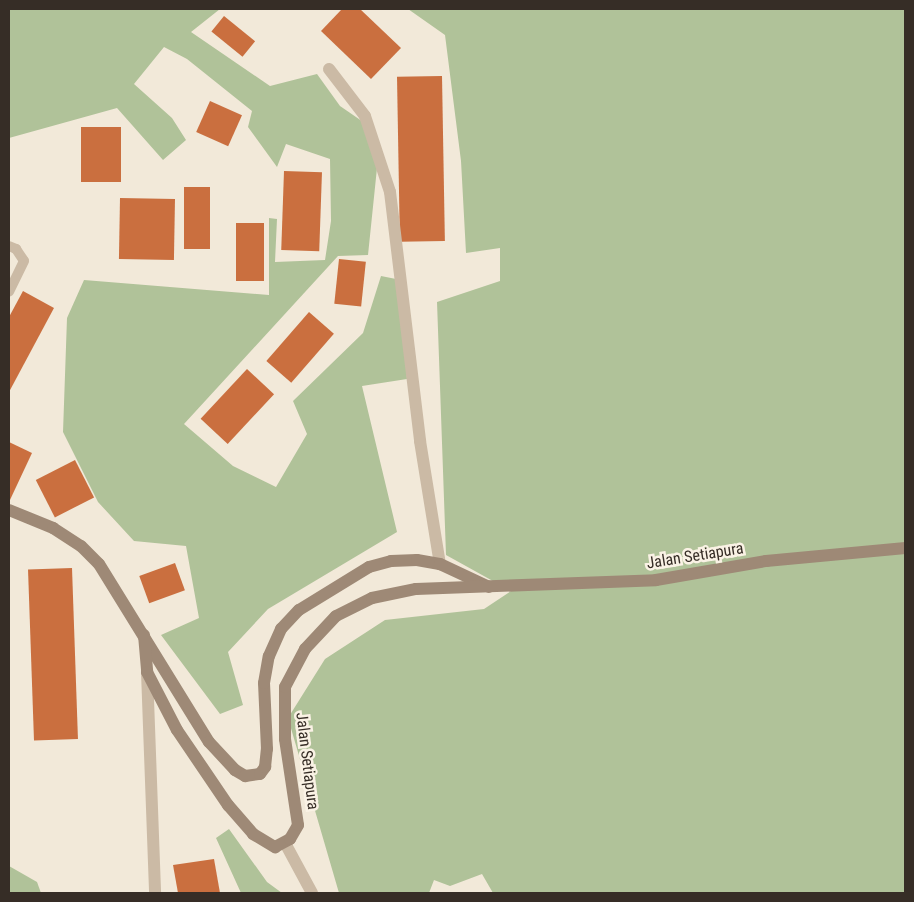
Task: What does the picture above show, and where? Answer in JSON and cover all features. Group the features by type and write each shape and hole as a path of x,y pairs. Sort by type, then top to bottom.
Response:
{"street":[{"path":"329,69 365,116 390,192 420,442 440,564"},
{"name":"Jalan Setiapura","path":"9,510 53,528 82,546 99,564 209,742 235,770 245,776 260,774 265,767 267,749 264,683 269,656 281,629 299,610 368,567 408,560 440,564 489,588"},
{"name":"Jalan Setiapura","path":"144,635 147,672 177,730 228,805 264,842 275,847 286,843 295,834 298,825 285,739 286,687 305,648 336,616 372,598 416,589 489,588 656,580 766,561 905,548"},
{"path":"147,672 154,893"},
{"path":"286,843 312,893"}],"lane":[{"path":"9,246 16,249 24,260 9,292"}],"green space":[{"path":"9,9 220,9 191,32 270,86 317,74 340,106 372,128 377,168 368,255 338,256 184,424 233,466 276,487 307,434 293,401 363,333 381,276 401,280 407,379 362,386 397,532 268,609 228,652 243,705 220,714 161,635 199,618 186,546 134,541 98,502 63,432 67,318 84,280 269,295 269,218 277,219 275,262 325,260 331,221 330,159 286,144 277,167 248,127 252,111 187,59 164,47 134,84 172,118 186,140 163,160 117,108 9,138"},
{"path":"408,9 905,9 905,893 493,893 482,874 450,886 434,880 429,893 339,893 288,718 325,659 385,620 484,609 511,591 446,555 437,302 500,281 500,248 466,253 461,161 445,35"},
{"path":"229,829 267,882 282,893 241,893 216,838"},
{"path":"9,866 37,882 41,893 9,893"}],"building":[{"path":"342,9 360,9 401,48 371,79 321,31"},
{"path":"224,16 255,41 242,57 211,32"},
{"path":"442,76 445,241 400,242 397,77"},
{"path":"210,101 242,115 228,146 196,132"},
{"path":"81,127 121,127 121,182 81,182"},
{"path":"284,171 322,172 319,251 281,250"},
{"path":"184,187 210,187 210,249 184,249"},
{"path":"120,198 175,199 174,260 119,259"},
{"path":"236,223 264,223 264,281 236,281"},
{"path":"339,259 366,262 361,307 334,304"},
{"path":"23,291 54,308 9,392 9,317"},
{"path":"309,312 334,334 291,383 266,361"},
{"path":"247,369 274,394 228,444 201,419"},
{"path":"9,442 32,453 9,502"},
{"path":"75,460 94,497 55,517 36,480"},
{"path":"175,563 185,590 149,603 139,576"},
{"path":"72,568 78,739 34,740 28,570"},
{"path":"214,859 220,893 178,893 173,865"}]}
